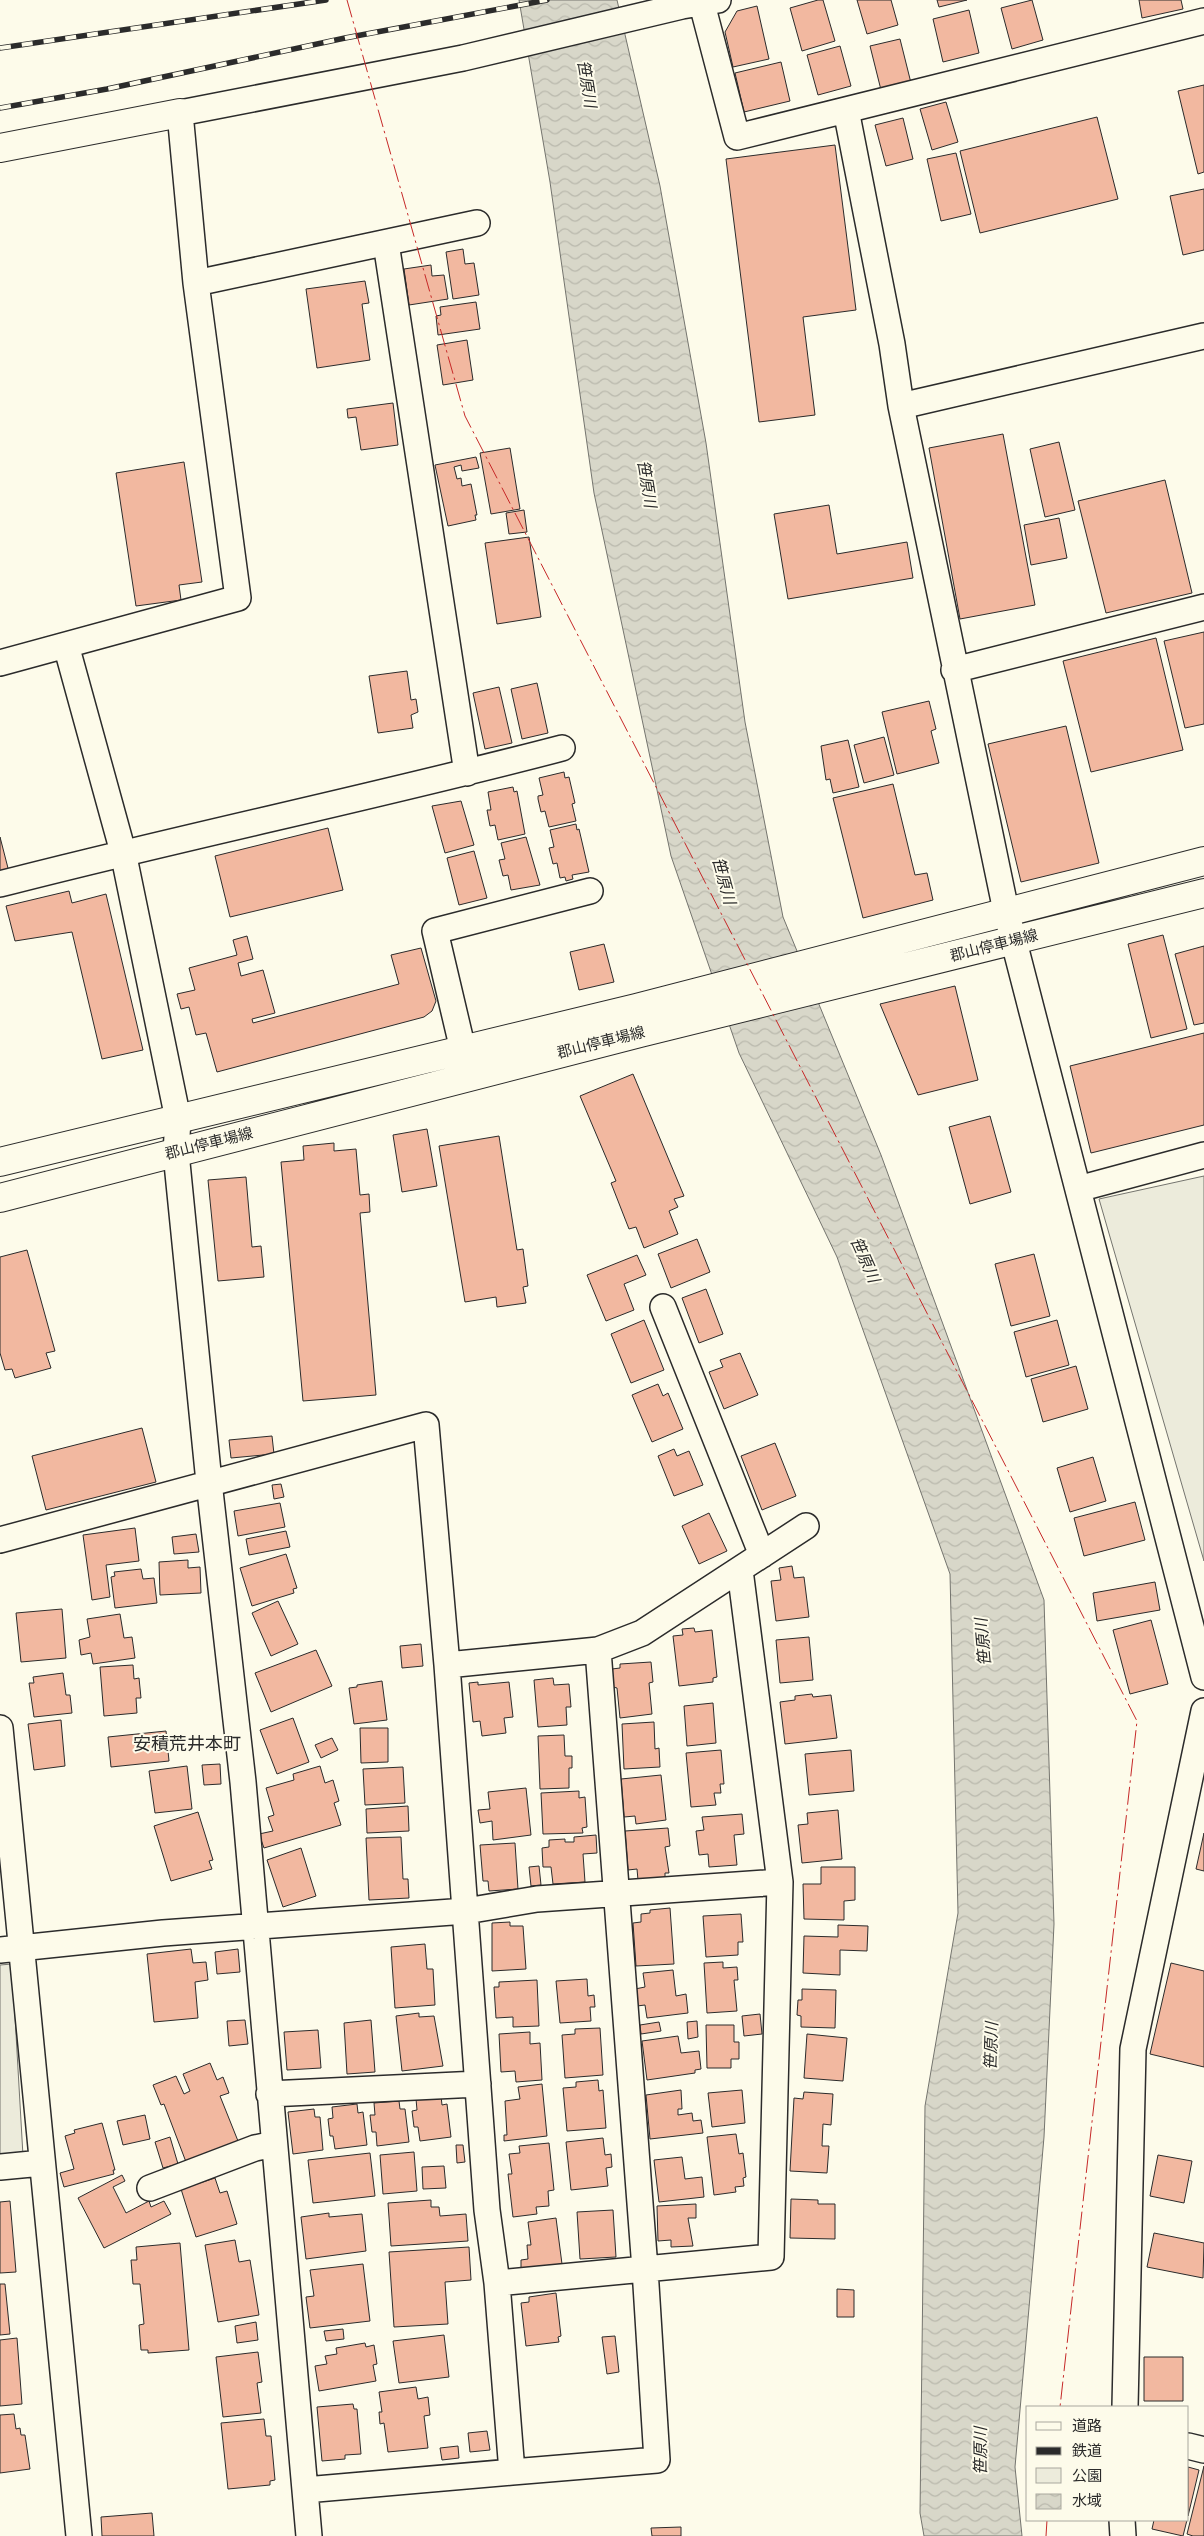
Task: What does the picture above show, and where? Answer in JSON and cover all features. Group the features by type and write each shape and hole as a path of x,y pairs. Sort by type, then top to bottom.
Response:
{"main road":[{"path":"0,148 180,113"},
{"name":"郡山停車場線","path":"0,1198 176,1153 638,1020 850,953 1204,861"},
{"name":"郡山停車場線","path":"0,1162 462,1050 859,980 1204,893"}],"street":[{"path":"0,663 238,598 196,283 180,113 463,58 701,4 737,137 1204,20"},
{"path":"846,110 892,344 901,406 954,670 1006,911 1204,1677"},
{"path":"196,283 477,222"},
{"path":"386,243 467,773"},
{"path":"901,406 1204,336"},
{"path":"954,670 1204,607"},
{"path":"66,646 123,852 178,1119 176,1153 209,1482 242,1782 309,2536"},
{"path":"0,884 123,852 467,773 562,748"},
{"path":"462,1050 435,931 590,891"},
{"path":"1078,1189 1204,1155"},
{"path":"663,1307 762,1555"},
{"path":"0,1540 209,1482 426,1425 447,1665 487,2210 497,2283 512,2472"},
{"path":"447,1665 598,1650 642,1634 806,1526"},
{"path":"497,2283 772,2257 780,1882 740,1570"},
{"path":"305,2490 657,2460 646,2270 598,1650"},
{"path":"1124,2406 1133,2049 1204,1711"},
{"path":"0,1728 11,1949 42,2163 79,2536"},
{"path":"11,1949 163,1933 466,1911 537,1900 780,1882"},
{"path":"269,2094 478,2084"},
{"path":"150,2188 255,2148 274,2144"},
{"path":"0,2167 42,2163"},
{"path":"1189,2446 1204,2450"},
{"path":"1122,2521 1122,2536"}],"green space":[{"path":"1204,1176 1204,1561 1099,1199"},
{"path":"12,1964 23,2156 0,2158 0,1965"}],"water":[{"name":"笹原川","path":"519,0 617,0 660,186 706,443 745,722 783,917 881,1155 1044,1600 1054,1924 1044,2137 1015,2467 1022,2536 924,2536 920,2513 925,2106 958,1913 950,1574 837,1257 739,1053 671,856 594,493 550,182"}],"building":[{"path":"823,0 835,41 802,51 790,8"},
{"path":"857,0 891,0 898,25 867,34"},
{"path":"937,0 967,0 939,7"},
{"path":"1032,0 1043,40 1012,49 1001,8"},
{"path":"1139,0 1181,0 1183,9 1142,18"},
{"path":"757,6 769,59 733,67 725,32 737,11"},
{"path":"969,10 979,53 943,62 933,19"},
{"path":"900,39 911,83 881,90 870,46"},
{"path":"840,46 851,86 818,95 807,55"},
{"path":"781,62 790,101 744,112 735,73"},
{"path":"1204,85 1204,172 1198,174 1178,91"},
{"path":"946,102 958,142 932,150 920,109"},
{"path":"1097,117 1118,199 980,233 960,151"},
{"path":"903,118 913,159 886,166 875,125"},
{"path":"835,145 856,310 803,317 815,415 759,422 726,159"},
{"path":"956,153 971,214 941,221 927,159"},
{"path":"1204,189 1204,250 1183,255 1170,196"},
{"path":"463,249 465,264 474,263 479,295 453,299 446,252"},
{"path":"431,265 432,276 444,275 448,299 409,305 404,269"},
{"path":"365,281 369,303 362,304 370,360 317,368 306,289"},
{"path":"476,302 480,329 438,335 436,316 441,315 440,307"},
{"path":"467,340 473,380 443,385 437,345"},
{"path":"393,403 398,445 361,450 356,417 348,418 347,409"},
{"path":"1003,434 1035,605 960,619 929,448"},
{"path":"1059,442 1075,510 1045,517 1030,449"},
{"path":"510,448 520,509 491,514 480,453"},
{"path":"476,457 479,468 462,471 461,465 454,467 457,479 461,478 462,486 471,484 477,515 475,515 476,520 448,526 435,465"},
{"path":"184,462 202,582 179,585 181,600 136,606 116,473"},
{"path":"1165,480 1192,593 1106,613 1078,501"},
{"path":"829,505 837,554 907,542 913,578 788,599 774,514"},
{"path":"524,510 527,532 509,534 506,513"},
{"path":"1059,518 1067,558 1031,565 1024,525"},
{"path":"529,537 541,617 497,624 485,543"},
{"path":"1204,632 1204,724 1185,728 1164,641"},
{"path":"1156,638 1183,750 1091,772 1063,661"},
{"path":"407,671 411,700 416,699 418,712 411,715 413,728 378,733 369,676"},
{"path":"537,683 548,733 522,739 511,689"},
{"path":"499,687 512,743 485,749 473,693"},
{"path":"929,701 936,729 931,731 939,763 897,774 882,712"},
{"path":"1066,726 1099,863 1021,882 988,744"},
{"path":"884,737 894,775 864,783 854,745"},
{"path":"848,740 859,787 833,793 830,779 826,780 821,746"},
{"path":"564,772 565,778 569,777 575,803 572,804 576,821 549,827 545,811 541,812 538,799 538,796 543,795 539,778"},
{"path":"893,784 915,875 927,873 933,900 863,918 833,798"},
{"path":"513,787 514,792 517,791 525,834 498,840 495,825 490,826 487,810 491,810 488,792"},
{"path":"461,801 474,845 445,853 432,806"},
{"path":"576,824 577,830 579,829 589,872 572,875 573,879 566,881 565,877 560,878 557,863 553,864 549,848 554,847 550,830"},
{"path":"328,828 343,890 230,917 215,856"},
{"path":"0,837 9,872 0,874"},
{"path":"526,837 540,885 511,890 508,875 503,876 499,860 505,859 501,843"},
{"path":"474,851 487,898 459,905 447,858"},
{"path":"69,891 72,903 106,894 143,1050 102,1059 72,932 15,941 6,906"},
{"path":"1163,935 1187,1029 1151,1038 1128,944"},
{"path":"247,936 253,959 238,963 241,976 263,970 275,1013 252,1019 253,1023 399,984 391,955 421,948 436,1001 432,1011 424,1017 217,1072 206,1033 196,1035 189,1007 181,1009 177,994 195,990 189,968 237,955 233,940"},
{"path":"604,944 614,982 579,990 570,952"},
{"path":"1204,946 1204,1023 1194,1025 1175,954"},
{"path":"955,986 978,1080 918,1095 880,1004"},
{"path":"1204,1033 1204,1125 1091,1153 1070,1066"},
{"path":"633,1074 684,1196 674,1199 678,1207 669,1211 678,1234 644,1248 636,1227 629,1229 611,1183 616,1181 580,1096"},
{"path":"990,1116 1011,1192 970,1204 949,1127"},
{"path":"427,1129 437,1186 402,1192 393,1135"},
{"path":"499,1136 517,1250 523,1249 528,1286 523,1287 526,1303 497,1307 496,1297 465,1302 439,1146"},
{"path":"334,1143 334,1151 356,1149 360,1195 369,1194 370,1212 360,1213 376,1395 303,1401 281,1162 304,1160 303,1146"},
{"path":"246,1177 252,1247 261,1246 264,1277 218,1281 208,1180"},
{"path":"697,1239 710,1272 671,1288 658,1254"},
{"path":"27,1250 55,1351 46,1353 51,1368 15,1378 12,1369 5,1370 0,1353 0,1257"},
{"path":"1034,1254 1050,1316 1011,1326 995,1264"},
{"path":"637,1255 646,1275 624,1284 634,1310 606,1321 587,1275"},
{"path":"706,1289 723,1334 699,1343 682,1298"},
{"path":"644,1320 664,1370 631,1383 611,1334"},
{"path":"1057,1320 1069,1365 1026,1377 1014,1332"},
{"path":"740,1353 758,1395 724,1409 709,1372 723,1367 720,1360"},
{"path":"1076,1366 1088,1409 1043,1422 1031,1379"},
{"path":"658,1384 663,1396 668,1393 683,1429 652,1442 632,1395"},
{"path":"142,1428 156,1482 46,1510 32,1456"},
{"path":"272,1436 274,1454 231,1458 229,1440"},
{"path":"775,1443 796,1496 762,1510 741,1456"},
{"path":"674,1449 677,1456 689,1451 703,1485 674,1496 658,1456"},
{"path":"1093,1457 1106,1501 1070,1512 1057,1468"},
{"path":"281,1484 284,1497 274,1499 272,1485"},
{"path":"1135,1502 1145,1540 1084,1556 1074,1518"},
{"path":"280,1503 285,1527 238,1536 234,1511"},
{"path":"709,1513 727,1551 699,1564 682,1526"},
{"path":"135,1528 139,1561 106,1565 110,1597 92,1600 83,1535"},
{"path":"286,1531 290,1547 249,1555 246,1539"},
{"path":"196,1534 199,1552 174,1554 172,1537"},
{"path":"286,1554 297,1588 293,1589 294,1593 252,1606 240,1568"},
{"path":"188,1560 188,1568 200,1567 201,1593 160,1595 159,1562"},
{"path":"792,1566 794,1578 804,1577 809,1617 776,1621 771,1581 781,1580 779,1568"},
{"path":"141,1569 143,1579 154,1578 157,1603 115,1608 111,1577 115,1576 114,1572"},
{"path":"1155,1582 1160,1610 1097,1621 1093,1593"},
{"path":"278,1601 298,1644 271,1656 252,1613"},
{"path":"62,1609 66,1658 21,1662 16,1613"},
{"path":"120,1614 124,1638 132,1637 135,1658 93,1664 91,1653 81,1655 79,1640 90,1637 87,1619"},
{"path":"1151,1620 1168,1684 1130,1694 1113,1630"},
{"path":"694,1628 695,1632 712,1630 717,1677 713,1678 713,1682 679,1686 673,1636 683,1635 682,1629"},
{"path":"809,1637 813,1680 780,1683 776,1640"},
{"path":"421,1644 423,1666 402,1668 400,1646"},
{"path":"316,1650 332,1686 271,1712 255,1673"},
{"path":"651,1662 653,1682 649,1683 652,1714 620,1718 617,1688 613,1687 612,1669 620,1668 620,1664"},
{"path":"133,1665 134,1679 139,1678 141,1698 136,1698 137,1713 104,1716 100,1667"},
{"path":"63,1673 66,1695 70,1695 72,1713 34,1717 29,1683 34,1683 33,1677"},
{"path":"553,1678 554,1685 569,1684 571,1707 566,1707 567,1725 538,1727 534,1680"},
{"path":"382,1681 387,1720 354,1724 349,1688"},
{"path":"478,1682 478,1685 509,1682 513,1717 504,1718 506,1733 482,1736 480,1721 473,1722 469,1683"},
{"path":"812,1694 813,1697 831,1695 837,1738 785,1744 780,1702 795,1700 795,1696"},
{"path":"713,1703 716,1743 687,1746 684,1706"},
{"path":"293,1718 309,1762 277,1774 260,1730"},
{"path":"61,1720 65,1766 34,1770 28,1724"},
{"path":"654,1722 655,1749 659,1748 660,1767 624,1769 622,1724"},
{"path":"360,1728 388,1728 388,1762 361,1763"},
{"path":"166,1731 169,1761 111,1767 108,1737"},
{"path":"564,1735 565,1756 572,1756 572,1768 569,1768 569,1788 540,1789 538,1736"},
{"path":"332,1738 338,1750 321,1758 315,1745"},
{"path":"721,1750 724,1784 720,1784 721,1793 714,1793 716,1805 691,1807 686,1753"},
{"path":"851,1750 854,1791 809,1795 805,1754"},
{"path":"220,1764 221,1784 204,1785 202,1765"},
{"path":"187,1766 192,1809 155,1813 149,1771"},
{"path":"320,1766 325,1783 333,1780 339,1801 334,1803 341,1825 264,1848 259,1834 273,1831 268,1817 274,1815 266,1788 294,1780 293,1774"},
{"path":"403,1767 405,1803 365,1805 363,1769"},
{"path":"661,1775 666,1820 636,1824 635,1816 624,1817 621,1779"},
{"path":"526,1788 531,1835 493,1840 492,1821 480,1823 478,1810 490,1809 488,1792"},
{"path":"579,1791 579,1798 585,1797 587,1827 582,1828 583,1833 543,1834 541,1793"},
{"path":"408,1806 409,1831 367,1833 366,1809"},
{"path":"838,1810 842,1859 802,1863 798,1825 808,1824 807,1813"},
{"path":"198,1812 213,1860 209,1861 212,1869 171,1881 154,1826"},
{"path":"742,1814 744,1834 734,1835 737,1865 709,1867 708,1854 699,1855 696,1831 704,1830 702,1817"},
{"path":"668,1828 670,1846 665,1847 669,1873 665,1873 665,1878 638,1880 637,1869 628,1870 625,1831"},
{"path":"1204,1833 1204,1871 1196,1869"},
{"path":"596,1835 597,1853 583,1854 585,1882 553,1884 551,1867 543,1867 542,1848 549,1847 549,1840 565,1839 565,1842 574,1842 574,1837"},
{"path":"401,1837 403,1879 408,1879 409,1898 369,1900 366,1838"},
{"path":"515,1843 518,1889 489,1891 488,1881 483,1881 480,1845"},
{"path":"301,1848 316,1896 283,1907 267,1860"},
{"path":"539,1866 541,1885 531,1886 529,1867"},
{"path":"821,1867 855,1867 855,1900 844,1901 844,1920 804,1919 803,1884 821,1884"},
{"path":"670,1908 674,1964 636,1966 633,1923 641,1922 641,1914 650,1913 650,1910"},
{"path":"741,1914 743,1942 738,1942 738,1955 706,1957 703,1916"},
{"path":"510,1922 510,1926 523,1926 526,1969 492,1971 492,1923"},
{"path":"838,1925 868,1926 867,1951 840,1950 840,1975 803,1973 804,1936 838,1937"},
{"path":"425,1944 427,1969 433,1969 435,2005 395,2008 391,1947"},
{"path":"191,1949 193,1963 206,1962 208,1980 195,1982 198,2018 154,2022 147,1954"},
{"path":"238,1949 240,1972 217,1974 215,1952"},
{"path":"723,1962 723,1968 737,1967 738,1980 734,1980 737,2011 707,2013 704,1963"},
{"path":"1171,1963 1204,1971 1204,2067 1150,2054"},
{"path":"673,1970 676,1996 686,1994 688,2013 647,2018 645,2005 637,2006 635,1989 645,1987 643,1973"},
{"path":"587,1979 588,1996 594,1995 595,2007 590,2007 591,2021 560,2023 556,1981"},
{"path":"537,1980 539,2026 513,2027 513,2017 496,2018 494,1987 499,1987 499,1982"},
{"path":"802,1989 836,1990 835,2028 801,2027 801,2016 797,2015 798,2000 802,2000"},
{"path":"419,2013 419,2017 434,2016 443,2066 402,2071 396,2016"},
{"path":"760,2014 762,2034 744,2036 742,2016"},
{"path":"245,2020 248,2044 229,2046 227,2021"},
{"path":"371,2020 375,2072 347,2074 344,2023"},
{"path":"697,2021 698,2037 688,2039 687,2022"},
{"path":"659,2022 661,2031 641,2034 640,2025"},
{"path":"706,2025 734,2025 734,2042 739,2042 739,2059 731,2059 731,2068 707,2068"},
{"path":"600,2028 603,2075 565,2078 562,2035 575,2034 575,2029"},
{"path":"318,2030 321,2068 287,2070 284,2032"},
{"path":"530,2032 530,2044 540,2043 542,2080 516,2082 515,2071 501,2072 499,2034"},
{"path":"807,2034 847,2038 843,2081 804,2078"},
{"path":"678,2036 681,2053 699,2051 701,2069 695,2070 695,2073 647,2080 642,2041"},
{"path":"210,2063 217,2080 223,2077 229,2093 220,2096 238,2141 186,2162 164,2104 161,2105 153,2085 176,2076 184,2094 190,2091 183,2074"},
{"path":"598,2080 599,2091 603,2090 606,2128 567,2131 563,2088 576,2087 576,2082"},
{"path":"542,2084 547,2136 504,2141 504,2135 507,2135 505,2101 520,2099 518,2087"},
{"path":"681,2090 682,2109 678,2109 678,2115 692,2113 693,2121 701,2120 703,2133 650,2139 646,2095"},
{"path":"742,2090 745,2123 712,2127 708,2093"},
{"path":"804,2092 833,2094 831,2125 823,2124 822,2146 829,2146 827,2173 790,2171 794,2098 803,2099"},
{"path":"441,2096 442,2105 447,2104 451,2137 420,2141 418,2127 414,2127 412,2111 417,2110 416,2099"},
{"path":"399,2101 400,2109 405,2109 409,2142 377,2146 376,2132 372,2132 370,2115 375,2115 374,2103"},
{"path":"357,2104 358,2113 363,2112 367,2145 335,2149 333,2136 330,2136 328,2119 333,2118 332,2107"},
{"path":"314,2109 315,2117 320,2117 323,2150 293,2154 288,2112"},
{"path":"145,2115 150,2139 123,2145 117,2121"},
{"path":"102,2123 115,2170 113,2170 114,2174 64,2187 60,2173 74,2169 65,2136 75,2133 74,2130"},
{"path":"736,2134 739,2154 743,2153 746,2177 743,2178 744,2186 735,2187 736,2192 714,2195 707,2137"},
{"path":"170,2137 178,2164 163,2168 155,2142"},
{"path":"603,2138 605,2155 611,2154 612,2167 606,2168 608,2186 571,2190 566,2142"},
{"path":"549,2143 554,2190 548,2191 549,2206 536,2207 537,2214 513,2217 508,2174 512,2174 509,2154 520,2153 519,2146"},
{"path":"456,2145 463,2145 465,2162 457,2163"},
{"path":"414,2152 417,2191 383,2194 380,2155"},
{"path":"370,2153 375,2196 313,2203 308,2160"},
{"path":"1158,2155 1192,2161 1184,2203 1150,2196"},
{"path":"682,2157 685,2179 702,2177 704,2197 659,2202 654,2160"},
{"path":"444,2166 446,2188 423,2189 422,2167"},
{"path":"122,2175 125,2181 113,2187 126,2213 149,2201 151,2207 164,2201 171,2214 104,2248 78,2198"},
{"path":"215,2178 220,2193 227,2191 237,2224 196,2237 181,2189"},
{"path":"791,2199 818,2200 818,2204 835,2204 835,2239 790,2238"},
{"path":"431,2200 431,2207 439,2207 440,2216 466,2214 468,2241 391,2246 388,2203"},
{"path":"10,2201 16,2272 0,2273 0,2202"},
{"path":"696,2204 696,2218 688,2218 693,2246 671,2247 671,2240 658,2241 657,2206"},
{"path":"613,2210 616,2257 580,2259 577,2212"},
{"path":"329,2213 329,2217 362,2214 366,2251 306,2259 301,2217"},
{"path":"556,2218 562,2264 521,2268 521,2260 528,2259 527,2245 531,2245 528,2222"},
{"path":"1154,2233 1204,2243 1203,2278 1147,2267"},
{"path":"235,2240 239,2262 250,2260 259,2315 218,2322 205,2245"},
{"path":"180,2243 189,2350 148,2353 148,2350 141,2350 139,2325 144,2324 140,2284 133,2284 131,2260 137,2260 136,2247"},
{"path":"469,2247 471,2280 445,2282 448,2324 394,2327 389,2252"},
{"path":"363,2264 370,2321 310,2328 306,2297 314,2296 310,2270"},
{"path":"0,2284 5,2284 10,2334 0,2335"},
{"path":"837,2289 854,2290 854,2317 837,2317"},
{"path":"556,2293 561,2336 558,2337 559,2342 526,2346 521,2303 529,2302 529,2297"},
{"path":"256,2322 258,2340 237,2343 235,2326"},
{"path":"343,2329 344,2339 326,2341 324,2331"},
{"path":"444,2335 449,2377 399,2383 393,2341"},
{"path":"615,2336 619,2372 607,2374 602,2337"},
{"path":"17,2338 22,2404 0,2406 0,2340"},
{"path":"365,2343 366,2347 374,2345 377,2364 373,2365 376,2381 319,2391 315,2366 327,2364 325,2356 337,2354 336,2348"},
{"path":"258,2352 262,2382 257,2383 261,2413 223,2417 216,2357"},
{"path":"1144,2357 1183,2357 1183,2401 1144,2401"},
{"path":"416,2387 418,2399 428,2397 430,2415 424,2416 428,2448 388,2452 384,2423 380,2424 379,2412 382,2412 379,2392"},
{"path":"353,2404 354,2409 357,2409 361,2454 345,2455 345,2459 322,2461 317,2407"},
{"path":"14,2414 16,2429 20,2428 21,2435 25,2435 30,2469 0,2473 0,2415"},
{"path":"264,2419 266,2436 271,2436 275,2480 270,2481 270,2485 228,2489 221,2423"},
{"path":"487,2431 490,2450 470,2452 468,2433"},
{"path":"458,2446 459,2458 442,2460 440,2448"},
{"path":"1204,2466 1204,2536 1193,2536 1187,2534"},
{"path":"1189,2467 1199,2470 1189,2512"},
{"path":"152,2513 154,2536 102,2536 101,2517"},
{"path":"1154,2521 1187,2521 1183,2536 1152,2529"},
{"path":"681,2527 681,2536 652,2536 651,2528"}],"railway":[{"path":"0,48 326,0"},
{"path":"0,108 107,89 345,38 547,0"}],"power":[{"path":"347,0 465,416 1137,1721 1060,2406"},
{"path":"1046,2536 1047,2521"}],"district":[{"name":"安積荒井本町","path":"187,1744"}]}
